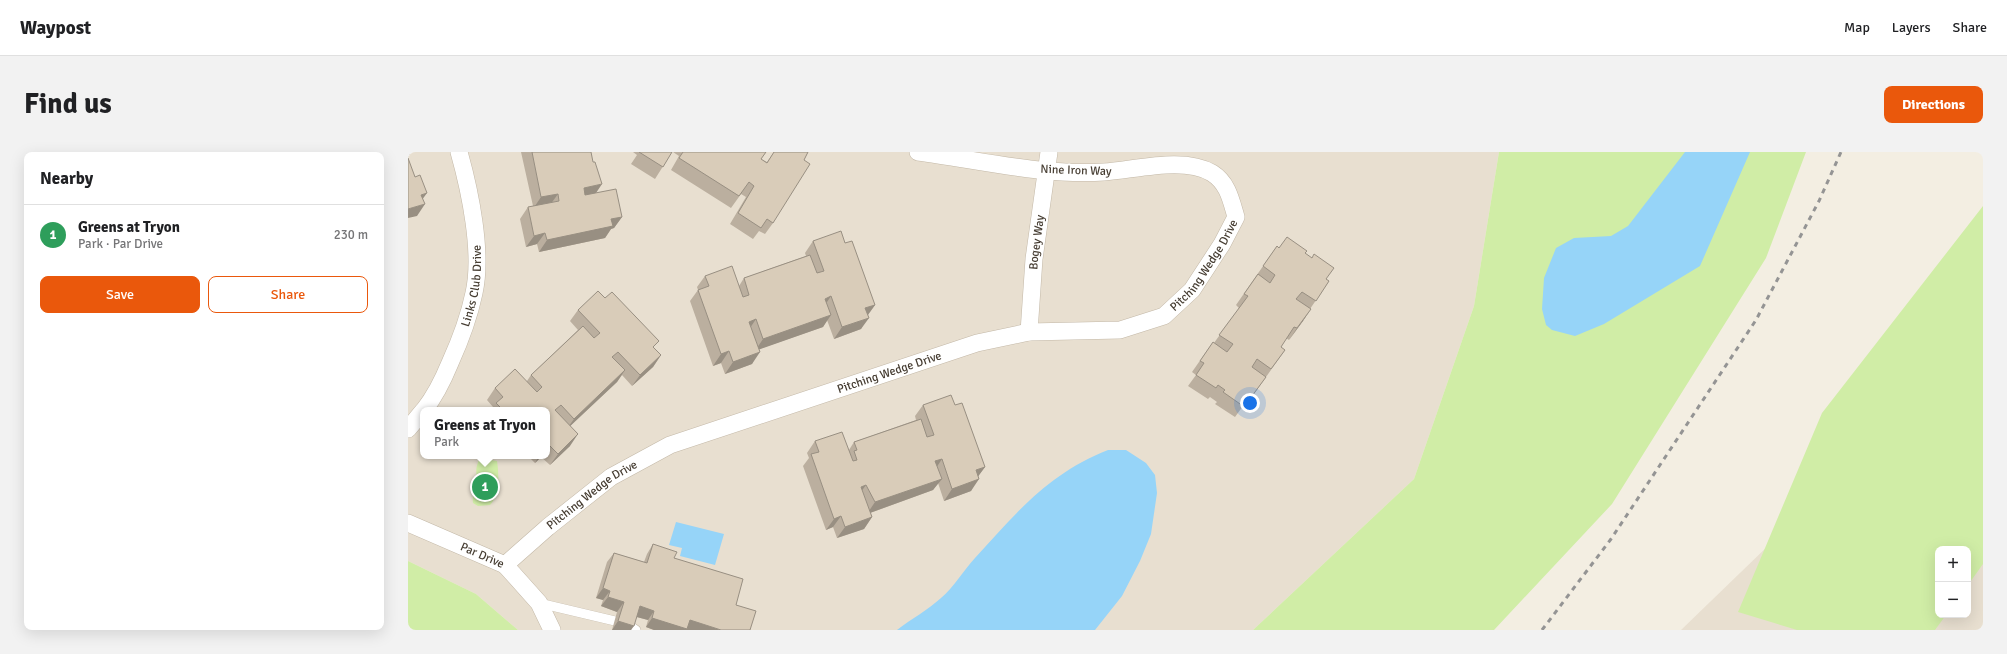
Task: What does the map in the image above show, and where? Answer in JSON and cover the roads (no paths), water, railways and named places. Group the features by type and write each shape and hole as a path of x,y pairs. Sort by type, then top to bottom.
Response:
{"street":[{"name":"Links Club Drive","path":"426,407 436,395 460,341 474,293 477,247 459,152"},
{"name":"Nine Iron Way","path":"918,152 1048,170 1103,172 1185,164 1212,173 1228,188"},
{"name":"Bogey Way","path":"1029,332 1034,259 1048,170 1049,152"},
{"name":"Pitching Wedge Drive","path":"505,565 548,527 611,477 670,445 977,343 1029,332 1120,330 1164,316 1192,290 1222,244 1236,216 1228,188"},
{"name":"Links Club Drive","path":"408,429 420,414"},
{"name":"Par Drive","path":"408,523 505,565 539,603 552,630"}],"lane":[{"path":"539,603 615,620"}],"water":[{"path":"1685,152 1750,152 1700,266 1604,324 1575,336 1552,330 1546,325 1542,309 1544,278 1556,248 1574,238 1611,236 1628,226"},
{"path":"1108,450 1126,450 1146,463 1155,475 1157,493 1151,534 1140,561 1122,596 1095,630 897,630 931,607 946,594 990,541 1020,510 1051,482 1087,459"},
{"path":"676,522 724,534 715,565 680,556 682,548 669,545"}],"railway":[{"path":"1542,630 1611,539 1756,320 1819,201 1841,152"}],"place":[{"name":"Greens at Tryon","path":"485,487"}]}
